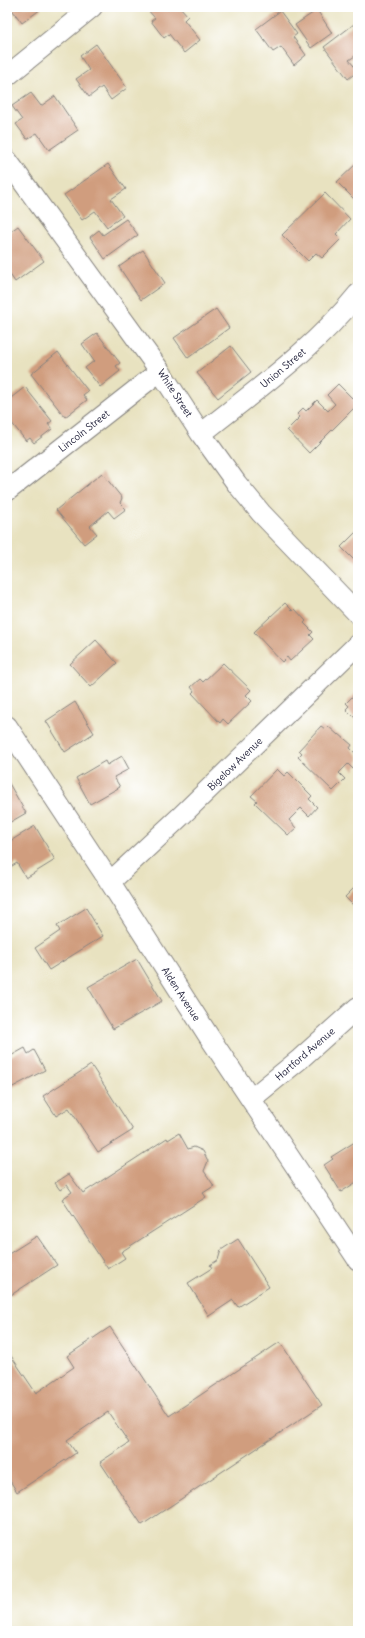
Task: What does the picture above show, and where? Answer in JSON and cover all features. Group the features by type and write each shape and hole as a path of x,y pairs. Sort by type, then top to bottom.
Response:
{"street":[{"path":"7,76 92,7"},
{"name":"White Street","path":"7,160 160,371 201,434 237,484 260,513 358,614"},
{"name":"Union Street","path":"201,434 303,352 358,294"},
{"name":"Lincoln Street","path":"7,491 160,371"},
{"name":"Bigelow Avenue","path":"110,882 182,815 358,644"},
{"name":"Alden Avenue","path":"7,726 358,1260"},
{"name":"Hartford Avenue","path":"251,1099 300,1059 358,1007"}],"building":[{"path":"10,7 39,7 41,9 22,23"},
{"path":"145,7 180,7 188,16 184,20 200,40 184,53 169,34 164,38 151,21 155,18"},
{"path":"317,10 332,33 311,48 295,25"},
{"path":"280,11 297,34 293,37 306,55 294,65 281,47 273,52 256,29"},
{"path":"358,21 358,54 349,60 358,71 348,79 324,47"},
{"path":"96,44 127,88 111,100 102,87 89,97 76,79 89,70 80,56"},
{"path":"31,93 41,106 55,96 78,130 49,150 37,133 27,139 16,124 22,120 12,106"},
{"path":"358,162 358,203 337,182"},
{"path":"108,164 126,189 111,199 123,216 107,227 95,211 82,220 64,195"},
{"path":"325,193 350,219 336,234 341,239 322,258 316,253 308,261 282,235"},
{"path":"126,219 138,235 105,259 90,237 99,230 103,235"},
{"path":"18,226 44,261 15,282 7,270 7,234"},
{"path":"143,250 165,283 141,300 119,267"},
{"path":"216,309 229,328 188,358 174,338"},
{"path":"97,333 120,363 116,366 120,371 100,387 85,368 94,361 82,344"},
{"path":"231,346 251,372 218,398 197,373"},
{"path":"58,352 88,391 83,395 87,400 65,417 31,374"},
{"path":"338,384 358,404 309,453 287,430 300,417 297,414 303,408 306,411 317,400 328,411 335,404 327,395"},
{"path":"25,387 52,421 48,424 52,429 34,443 30,438 26,441 7,417 7,401"},
{"path":"102,473 122,498 120,503 126,509 114,518 108,511 90,526 97,534 84,544 56,510"},
{"path":"358,530 358,564 341,547"},
{"path":"285,603 293,611 295,609 306,621 304,623 313,632 310,635 314,639 290,661 287,657 282,662 254,632"},
{"path":"96,640 117,663 91,687 70,664"},
{"path":"223,663 251,690 246,695 252,701 228,724 223,719 220,723 192,693 194,691 191,687 200,679 203,682"},
{"path":"358,691 358,721 346,709 349,706 346,703"},
{"path":"75,702 94,733 65,752 46,721"},
{"path":"321,726 325,729 328,726 338,735 339,734 352,745 350,748 358,756 358,765 354,770 348,764 339,773 345,779 333,791 298,757 302,753 299,750"},
{"path":"122,756 129,769 114,777 120,787 90,804 76,778 105,761 107,765"},
{"path":"277,769 284,776 288,772 312,796 309,799 317,807 309,816 301,808 289,820 296,828 288,835 255,803 257,801 251,796"},
{"path":"7,780 26,813 7,824"},
{"path":"35,826 55,860 26,878 17,863 7,869 7,855 11,852 7,843"},
{"path":"358,884 358,910 345,897"},
{"path":"86,908 103,936 49,970 35,948 60,931 57,926"},
{"path":"137,959 162,1001 113,1029 88,987"},
{"path":"25,1048 28,1054 34,1050 45,1070 7,1090 7,1058"},
{"path":"91,1065 133,1130 98,1152 69,1108 56,1116 43,1096"},
{"path":"179,1133 188,1149 194,1147 203,1151 208,1161 204,1171 214,1186 203,1193 206,1197 121,1252 125,1258 108,1269 62,1199 72,1192 67,1185 60,1190 55,1183 69,1174 83,1193 167,1138 168,1140"},
{"path":"358,1140 358,1181 341,1192 324,1165 333,1159 331,1157"},
{"path":"37,1236 57,1265 11,1295 7,1289 7,1255"},
{"path":"238,1239 269,1287 238,1307 233,1300 209,1316 188,1283 212,1268 210,1265 218,1260 221,1250"},
{"path":"110,1327 169,1416 280,1342 322,1405 142,1525 100,1462 129,1443 108,1412 67,1440 76,1453 17,1492 7,1476 7,1350 36,1393 74,1367 67,1356"}]}
